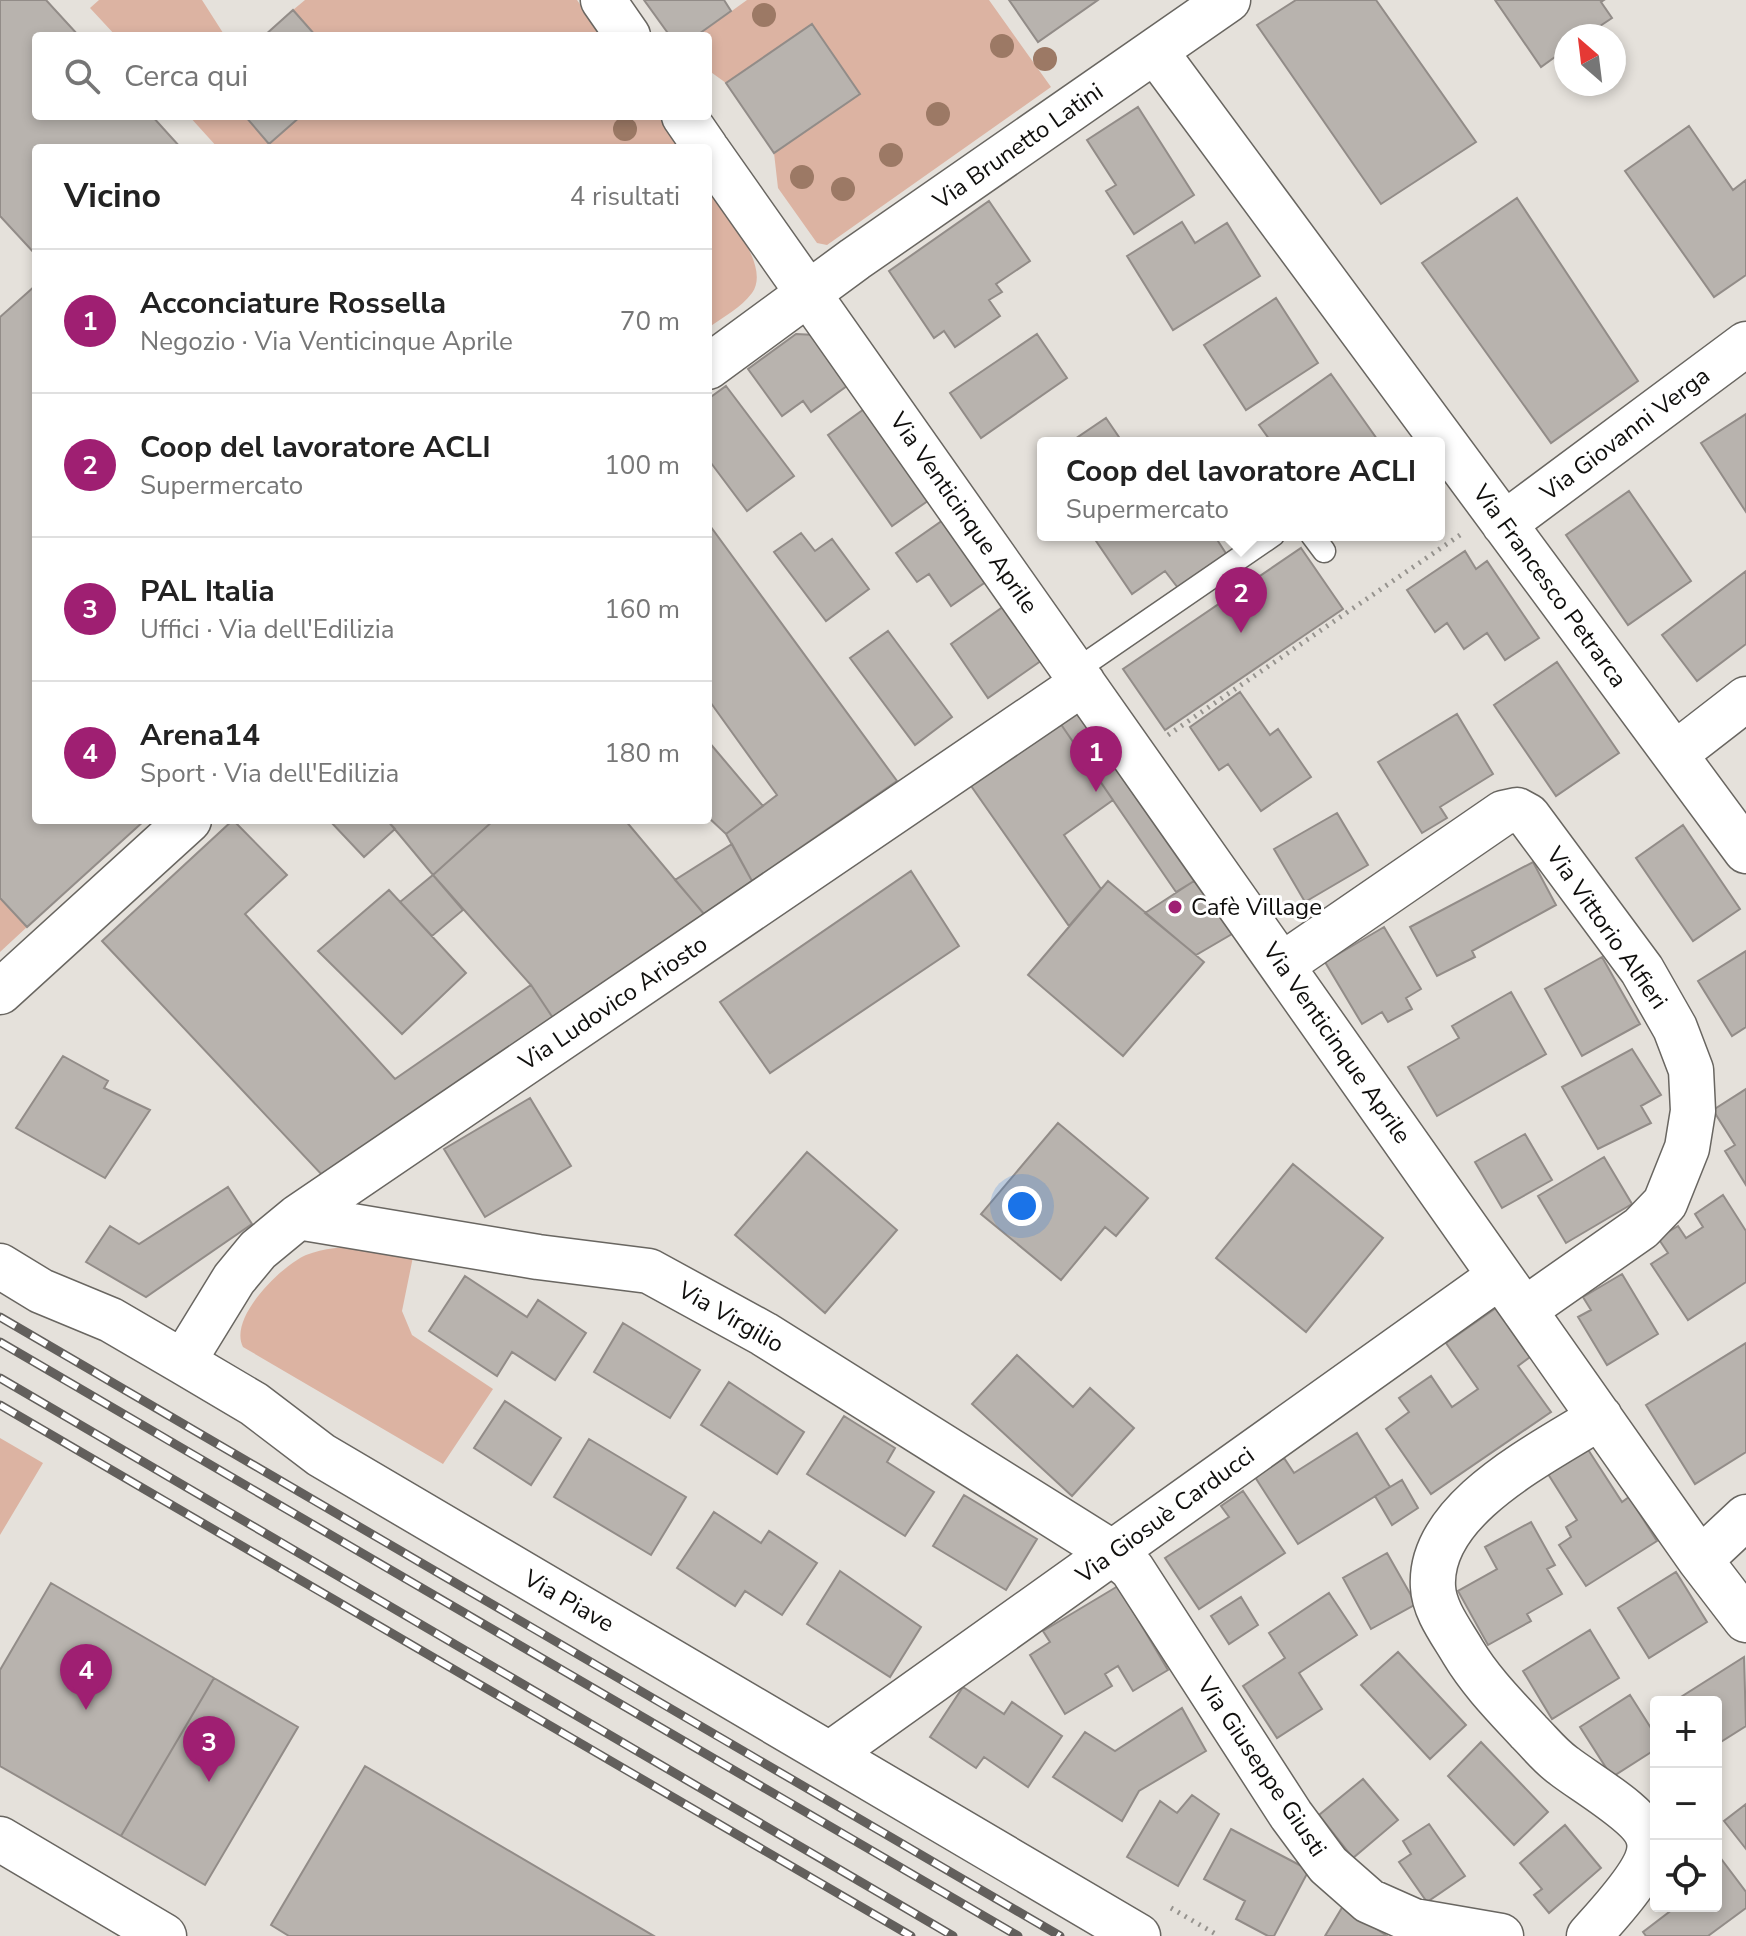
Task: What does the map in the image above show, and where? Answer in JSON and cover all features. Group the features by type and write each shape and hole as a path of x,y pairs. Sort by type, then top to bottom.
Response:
{"street":[{"path":"603,0 625,32"},
{"name":"Via Brunetto Latini","path":"712,364 808,293 1228,0"},
{"name":"Via Francesco Petrarca","path":"1155,51 1439,437"},
{"name":"Via Venticinque Aprile","path":"687,120 703,144"},
{"name":"Via Venticinque Aprile","path":"712,157 1700,1560 1746,1620"},
{"name":"Via Giovanni Verga","path":"1499,518 1746,344"},
{"name":"Via Francesco Petrarca","path":"1445,445 1746,851"},
{"name":"Via Ludovico Ariosto","path":"183,1362 234,1279 258,1250 298,1217 1079,677"},
{"path":"1675,754 1746,699"},
{"name":"Via Vittorio Alfieri","path":"1282,965 1503,813 1517,810 1528,816 1642,970 1675,1028 1691,1070 1693,1111 1687,1148 1676,1178 1665,1203 1641,1228 1512,1293"},
{"path":"0,992 185,824"},
{"name":"Via Virgilio","path":"298,1217 538,1257 649,1271 764,1334 1113,1553"},
{"name":"Via Piave","path":"0,1266 41,1291 111,1320 183,1362 254,1404 321,1455 1138,1936"},
{"name":"Via Giosuè Carducci","path":"830,1754 1113,1553 1512,1293"},
{"path":"1589,1936 1623,1897 1646,1862 1650,1844 1646,1830 1610,1799 1560,1764 1503,1704 1471,1665 1443,1617 1433,1588 1436,1554 1459,1517 1493,1485 1600,1417"},
{"path":"1700,1560 1746,1517"},
{"name":"Via Giuseppe Giusti","path":"1113,1553 1132,1569 1291,1815 1328,1865 1369,1901 1414,1921 1501,1936"},
{"path":"0,1839 164,1936"}],"lane":[{"path":"1079,677 1265,541"}],"path":[{"path":"1160,740 1499,518"}],"shaded area":[{"path":"99,0 202,0 222,32 112,32 90,8"},
{"path":"305,0 577,0 599,32 312,32 293,10"},
{"path":"747,0 989,0 1051,87 827,245 817,243 778,188 774,153 859,94 812,25 726,83 712,73 712,32 703,32"},
{"path":"193,120 249,120 269,143 296,120 661,120 677,144 214,144"},
{"path":"712,195 744,240 756,268 757,281 752,293 712,325"},
{"path":"0,898 27,927 0,952"},
{"path":"362,1246 414,1252 402,1311 412,1335 493,1389 443,1464 243,1347 240,1335 243,1322 271,1281 306,1255 334,1248"},
{"path":"0,1438 43,1463 0,1535"}],"building":[{"path":"0,0 46,0 75,32 32,32 32,120 156,120 177,144 32,144 32,251 0,216"},
{"path":"644,0 724,0 731,11 702,32 667,32"},
{"path":"1009,0 1098,0 1038,42"},
{"path":"1296,0 1376,0 1476,142 1381,204 1257,25"},
{"path":"1495,0 1604,0 1601,2 1612,18 1603,24 1554,24 1554,58 1541,67"},
{"path":"293,10 312,32 268,32"},
{"path":"812,24 860,94 774,153 726,83"},
{"path":"1138,107 1194,195 1134,234 1106,191 1116,185 1087,140"},
{"path":"248,120 296,120 269,144"},
{"path":"1689,126 1733,190 1746,180 1746,275 1714,297 1625,171"},
{"path":"1517,198 1638,381 1551,443 1422,263"},
{"path":"989,201 1030,261 996,284 1002,292 989,300 1000,316 955,347 944,331 934,338 889,271"},
{"path":"1182,222 1195,243 1227,223 1260,276 1173,330 1127,256"},
{"path":"32,289 32,824 141,824 27,927 0,898 0,317"},
{"path":"1276,298 1318,363 1246,410 1204,345"},
{"path":"796,334 816,335 851,383 811,412 803,401 782,416 748,369"},
{"path":"1037,334 1067,378 981,438 950,393"},
{"path":"1331,374 1376,437 1268,437 1259,425"},
{"path":"726,386 794,476 747,511 712,464 712,396"},
{"path":"867,407 932,498 892,526 828,435"},
{"path":"1746,414 1746,512 1701,443"},
{"path":"1106,418 1119,437 1078,437"},
{"path":"1629,491 1691,581 1628,625 1566,535"},
{"path":"946,518 990,579 951,606 929,574 917,582 896,553"},
{"path":"712,528 897,781 752,881 726,834 777,795 712,705"},
{"path":"801,533 815,551 832,539 869,589 826,621 774,552"},
{"path":"1096,541 1218,541 1227,555 1178,588 1165,571 1132,594"},
{"path":"1301,548 1343,609 1165,730 1123,669"},
{"path":"1465,551 1476,569 1487,561 1539,638 1505,660 1487,633 1464,649 1447,623 1435,632 1407,590"},
{"path":"1746,571 1746,644 1697,681 1662,635"},
{"path":"1007,604 1045,658 988,698 951,644"},
{"path":"888,631 952,717 915,745 850,658"},
{"path":"1557,662 1619,753 1556,796 1494,705"},
{"path":"1240,692 1270,735 1278,729 1311,777 1261,811 1228,764 1219,770 1190,727"},
{"path":"1074,709 1194,881 1176,892 1058,720"},
{"path":"1457,714 1493,774 1440,807 1447,818 1422,833 1378,762"},
{"path":"1058,720 1113,800 1064,835 1101,889 1069,926 969,783"},
{"path":"712,746 763,806 726,834 712,821"},
{"path":"1337,813 1368,865 1305,902 1274,849"},
{"path":"229,824 237,824 287,875 245,914 395,1079 531,985 553,1018 323,1176 102,941"},
{"path":"333,824 391,824 395,829 364,857"},
{"path":"390,824 490,824 433,875"},
{"path":"490,824 628,824 704,914 553,1018 531,985 433,875"},
{"path":"1683,825 1740,909 1693,941 1636,858"},
{"path":"732,844 752,881 704,914 675,880"},
{"path":"1533,862 1556,905 1472,951 1475,957 1437,976 1410,927"},
{"path":"911,871 959,946 770,1073 720,1002"},
{"path":"433,875 463,910 432,936 400,902"},
{"path":"1108,881 1204,962 1123,1056 1028,975"},
{"path":"1194,881 1232,934 1196,955 1145,913"},
{"path":"389,890 466,973 402,1034 318,951"},
{"path":"1384,927 1421,989 1406,998 1412,1009 1388,1022 1382,1012 1362,1024 1325,962"},
{"path":"1746,951 1746,1027 1732,1036 1698,981"},
{"path":"1602,957 1640,1024 1582,1056 1545,989"},
{"path":"1511,992 1546,1054 1437,1116 1408,1067 1459,1038 1452,1026"},
{"path":"1632,1049 1661,1095 1641,1106 1651,1123 1598,1149 1562,1087"},
{"path":"63,1056 108,1081 104,1088 150,1110 105,1178 16,1128"},
{"path":"1746,1089 1746,1185 1725,1151 1735,1145 1713,1110"},
{"path":"530,1098 571,1166 485,1217 444,1149"},
{"path":"1058,1123 1148,1198 1116,1236 1105,1227 1061,1280 981,1214"},
{"path":"1525,1134 1552,1180 1502,1208 1475,1162"},
{"path":"807,1152 897,1230 825,1313 735,1235"},
{"path":"1604,1157 1632,1204 1566,1243 1538,1196"},
{"path":"1293,1164 1383,1238 1306,1332 1216,1258"},
{"path":"228,1187 252,1224 146,1297 86,1262 110,1226 139,1244"},
{"path":"1723,1195 1746,1231 1746,1282 1688,1320 1651,1264 1668,1253 1658,1238 1678,1226 1686,1238 1703,1227 1695,1214"},
{"path":"1622,1274 1658,1334 1607,1365 1578,1317 1591,1310 1583,1297"},
{"path":"465,1276 527,1317 538,1300 586,1333 555,1380 512,1352 497,1376 429,1331"},
{"path":"1496,1308 1530,1357 1518,1366 1551,1412 1431,1494 1386,1429 1409,1412 1399,1398 1431,1376 1452,1407 1478,1389 1446,1343"},
{"path":"623,1323 700,1370 670,1418 594,1372"},
{"path":"1746,1343 1746,1452 1695,1484 1646,1405"},
{"path":"1017,1355 1073,1407 1090,1388 1134,1428 1072,1496 972,1404"},
{"path":"729,1382 804,1432 777,1474 701,1425"},
{"path":"505,1401 561,1438 531,1485 474,1448"},
{"path":"844,1416 895,1448 887,1462 934,1492 905,1536 807,1474"},
{"path":"1357,1433 1390,1487 1298,1544 1255,1477 1284,1458 1294,1473"},
{"path":"589,1439 686,1497 651,1555 554,1497"},
{"path":"1587,1448 1622,1502 1629,1497 1657,1541 1586,1586 1559,1545 1571,1537 1566,1527 1577,1520 1548,1474"},
{"path":"1402,1480 1418,1508 1392,1525 1375,1496"},
{"path":"1243,1491 1285,1553 1199,1609 1165,1558 1229,1517 1221,1506"},
{"path":"964,1495 1037,1539 1006,1590 933,1546"},
{"path":"714,1512 761,1543 769,1531 817,1563 782,1615 745,1591 735,1606 677,1568"},
{"path":"1531,1522 1555,1565 1547,1569 1562,1594 1527,1614 1531,1621 1488,1645 1458,1591 1497,1569 1485,1547"},
{"path":"1387,1553 1416,1604 1371,1629 1343,1578"},
{"path":"840,1571 921,1627 890,1677 807,1624"},
{"path":"1676,1572 1707,1622 1649,1658 1618,1608"},
{"path":"51,1583 214,1678 121,1836 0,1766 0,1670"},
{"path":"1118,1586 1168,1670 1133,1691 1118,1666 1105,1674 1112,1686 1065,1714 1030,1655 1050,1642 1043,1631"},
{"path":"1329,1593 1357,1635 1299,1673 1322,1709 1277,1738 1243,1686 1285,1658 1269,1633"},
{"path":"1241,1597 1258,1625 1229,1644 1211,1616"},
{"path":"1590,1630 1619,1678 1552,1719 1523,1671"},
{"path":"1398,1652 1466,1725 1430,1759 1361,1685"},
{"path":"1744,1657 1746,1726 1722,1741 1722,1696 1682,1696"},
{"path":"214,1678 298,1727 205,1885 121,1836"},
{"path":"963,1687 1004,1714 1012,1702 1062,1736 1028,1787 984,1757 976,1768 930,1737"},
{"path":"1630,1695 1650,1727 1650,1753 1612,1777 1580,1727"},
{"path":"1182,1708 1206,1751 1139,1791 1122,1821 1053,1777 1085,1732 1115,1751"},
{"path":"1481,1742 1548,1812 1514,1845 1448,1776"},
{"path":"365,1766 654,1936 289,1936 271,1925"},
{"path":"1363,1779 1398,1820 1353,1858 1319,1815"},
{"path":"1192,1795 1219,1814 1178,1886 1127,1857 1160,1801 1177,1813"},
{"path":"1746,1804 1746,1849 1724,1821"},
{"path":"1429,1824 1465,1876 1427,1902 1399,1862 1411,1854 1403,1841"},
{"path":"1565,1825 1601,1868 1549,1913 1534,1895 1542,1889 1520,1863"},
{"path":"1231,1829 1309,1870 1274,1936 1268,1936 1236,1919 1245,1901 1204,1879"},
{"path":"1722,1860 1746,1892 1746,1908 1708,1936 1646,1936 1643,1932 1669,1912 1722,1912"},
{"path":"1343,1906 1387,1936 1325,1936"}],"railway":[{"path":"0,1317 1060,1936"},
{"path":"0,1342 1018,1936"},
{"path":"0,1378 953,1936"},
{"path":"0,1405 911,1936"}],"place":[{"name":"Coop del lavoratore ACLI","path":"1241,633"},
{"name":"Acconciature Rossella","path":"1096,792"},
{"name":"Cafè Village","path":"1175,907"},
{"name":"Arena14","path":"86,1710"},
{"name":"PAL Italia","path":"209,1782"}]}
